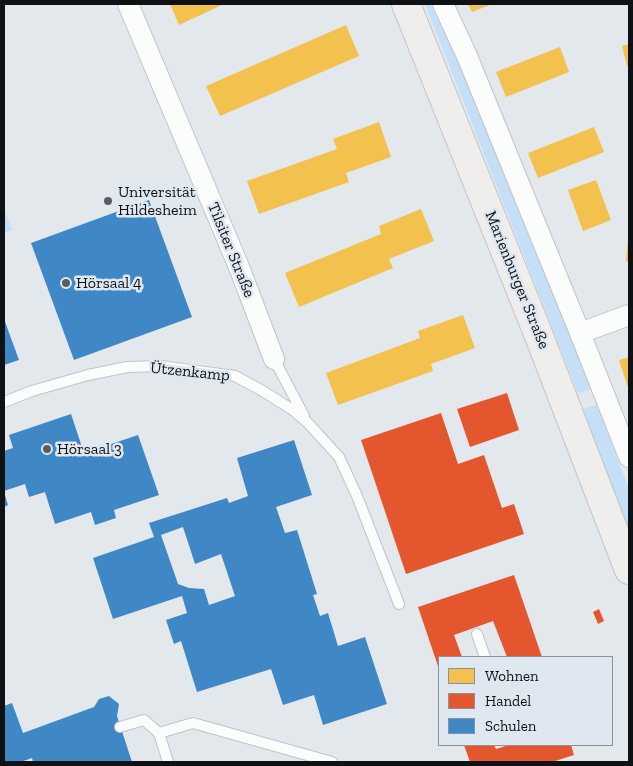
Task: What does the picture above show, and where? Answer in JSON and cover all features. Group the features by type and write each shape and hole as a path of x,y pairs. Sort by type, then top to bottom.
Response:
{"main road":[{"name":"Marienburger Straße","path":"406,4 628,559"}],"street":[{"name":"Tilsiter Straße","path":"128,4 239,267 274,359"},
{"path":"442,4 467,56 629,457"},
{"path":"580,333 629,315"}],"lane":[{"path":"274,359 307,422 339,457 357,496 398,604"},
{"name":"Ützenkamp","path":"4,402 32,391 88,374 127,367 161,366 235,376 285,405 307,422"},
{"path":"477,634 485,656"},
{"path":"120,727 144,720 159,733 168,762"},
{"path":"159,733 194,723 332,762"}],"shaded area":[{"path":"425,4 435,4 461,59 591,385 590,389 581,393 577,391"},
{"path":"4,209 12,230 4,233"},
{"path":"597,405 629,489 629,532 583,409"}],"building: Wohnen":[{"path":"170,4 224,4 179,25"},
{"path":"468,4 492,4 472,12"},
{"path":"346,25 359,56 220,116 206,86"},
{"path":"629,44 629,66 627,66 622,46"},
{"path":"560,47 569,72 506,97 496,72"},
{"path":"379,122 391,157 346,173 349,182 259,214 247,181 337,149 333,139"},
{"path":"594,127 604,152 538,178 528,153"},
{"path":"596,180 611,220 583,231 568,190"},
{"path":"421,209 434,241 389,259 393,268 299,307 285,273 381,234 379,226"},
{"path":"628,238 629,261 626,261"},
{"path":"463,315 475,348 431,364 433,371 338,405 326,373 420,338 418,331"},
{"path":"629,357 629,391 619,360"}],"building: Handel":[{"path":"507,393 519,430 470,447 457,409"},
{"path":"441,413 458,464 484,455 502,508 514,504 524,534 406,574 361,440"},
{"path":"514,575 542,656 507,656 493,621 454,635 462,656 438,656 438,666 418,607"},
{"path":"599,609 604,621 598,624 593,612"},
{"path":"464,746 494,746 496,749 506,746 571,746 574,755 552,762 470,762"}],"building: Schulen":[{"path":"149,200 192,317 74,360 31,243"},
{"path":"4,319 19,360 4,365"},
{"path":"71,414 84,453 138,435 159,495 114,510 116,518 95,525 91,512 55,524 45,492 29,497 25,484 4,491 4,451 13,448 9,435"},
{"path":"294,440 312,495 276,507 285,533 297,530 317,594 313,595 320,616 328,613 338,646 365,637 387,704 323,725 314,695 283,705 271,669 197,692 181,641 174,644 166,620 187,613 182,596 113,619 93,558 154,537 149,523 227,498 229,503 248,496 237,458","holes":["183,527 195,564 221,554 235,596 209,605 204,589 189,588 178,584 161,535"]},
{"path":"4,492 8,505 4,507"},
{"path":"109,696 119,704 117,716 132,762 33,762 32,758 21,762 4,762 4,706 12,703 23,733 94,707 99,699"}],"place":[{"name":"Universität Hildesheim","path":"108,201"},
{"name":"Hörsaal 4","path":"66,283"},
{"name":"Hörsaal 3","path":"47,449"}]}
